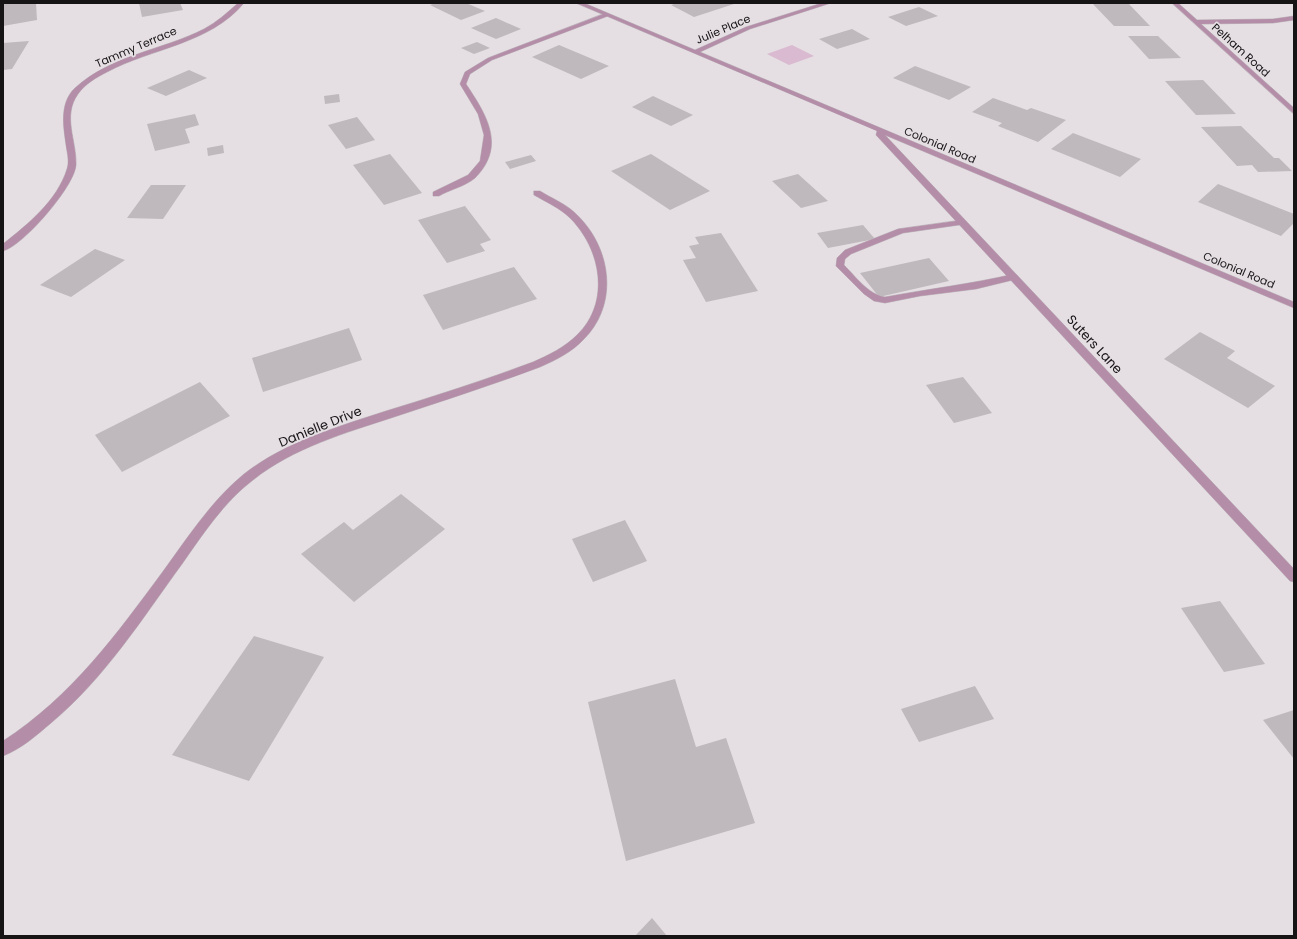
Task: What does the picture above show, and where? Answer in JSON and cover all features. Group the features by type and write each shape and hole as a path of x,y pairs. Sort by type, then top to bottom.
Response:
{"street":[{"name":"Tammy Terrace","path":"3,248 25,231 47,209 63,187 72,166 66,116 69,103 76,91 89,80 105,71 206,30 222,20 241,3"},
{"name":"Colonial Road","path":"579,3 1294,306"},
{"name":"Julie Place","path":"695,52 748,28 816,4 828,3"},
{"name":"Pelham Road","path":"1175,3 1294,112"},
{"path":"436,194 471,177 484,161 488,135 482,114 463,84 467,73 490,59 606,15"},
{"path":"1196,22 1273,22 1294,18"},
{"name":"Suters Lane","path":"876,129 1294,577"},
{"name":"Danielle Drive","path":"3,749 16,742 62,706 101,666 204,524 230,494 259,468 292,449 326,435 500,377 532,368 552,359 575,342 592,322 602,300 604,278 599,256 589,235 573,216 537,193"},
{"path":"962,222 901,231 848,252 841,258 840,266 867,292 877,299 884,300 920,293 976,286 1014,277"}],"shaded area":[{"path":"792,45 814,56 789,65 767,54"}],"building":[{"path":"3,3 36,3 37,20 3,26"},
{"path":"139,3 180,3 183,10 142,17"},
{"path":"436,3 466,3 485,11 461,20 430,5"},
{"path":"677,3 737,3 694,17 671,5"},
{"path":"1092,3 1128,3 1150,26 1114,26"},
{"path":"919,7 938,16 906,26 888,17"},
{"path":"496,18 521,29 496,39 471,28"},
{"path":"852,29 870,39 837,49 819,39"},
{"path":"1128,36 1158,36 1181,58 1149,59"},
{"path":"29,41 12,69 3,70 3,43"},
{"path":"477,42 490,48 474,54 461,48"},
{"path":"559,45 609,66 581,79 532,57"},
{"path":"915,66 971,87 949,100 893,78"},
{"path":"189,70 207,78 166,96 147,88"},
{"path":"1203,80 1236,114 1196,115 1165,81"},
{"path":"339,94 340,102 325,104 324,96"},
{"path":"653,96 693,115 671,126 632,107"},
{"path":"993,98 1027,110 1031,108 1066,120 1038,142 998,126 1002,123 972,112"},
{"path":"195,114 199,125 185,129 190,143 155,151 147,124"},
{"path":"357,117 375,140 346,149 328,125"},
{"path":"1241,126 1274,158 1279,158 1292,171 1258,172 1252,165 1237,166 1201,127"},
{"path":"1073,133 1141,159 1120,177 1051,149"},
{"path":"223,145 224,153 208,156 207,148"},
{"path":"390,154 422,193 384,205 353,165"},
{"path":"651,154 710,191 670,210 611,171"},
{"path":"531,155 536,161 510,169 505,162"},
{"path":"798,174 828,201 801,208 772,181"},
{"path":"1218,184 1294,214 1294,223 1281,236 1198,202"},
{"path":"151,185 186,185 163,219 127,218"},
{"path":"465,206 491,240 480,244 485,251 447,263 418,220"},
{"path":"863,225 875,239 828,248 817,233"},
{"path":"721,233 758,291 706,302 683,260 696,258 689,246 699,244 695,237"},
{"path":"95,249 125,260 71,297 40,285"},
{"path":"929,258 949,281 879,297 860,273"},
{"path":"514,267 537,299 443,330 423,295"},
{"path":"349,328 362,360 263,392 252,358"},
{"path":"1200,332 1235,351 1227,358 1275,386 1248,408 1164,359"},
{"path":"963,377 992,413 954,423 926,385"},
{"path":"200,382 230,416 122,472 95,435"},
{"path":"401,494 445,529 354,602 301,554 344,522 353,530"},
{"path":"625,520 647,561 593,582 572,539"},
{"path":"1220,601 1265,664 1224,672 1181,608"},
{"path":"254,636 324,657 249,781 172,755"},
{"path":"675,679 696,747 726,738 755,823 626,861 588,702"},
{"path":"975,686 994,719 919,742 901,709"},
{"path":"1294,710 1294,759 1263,720"},
{"path":"652,918 667,936 635,936"}]}
